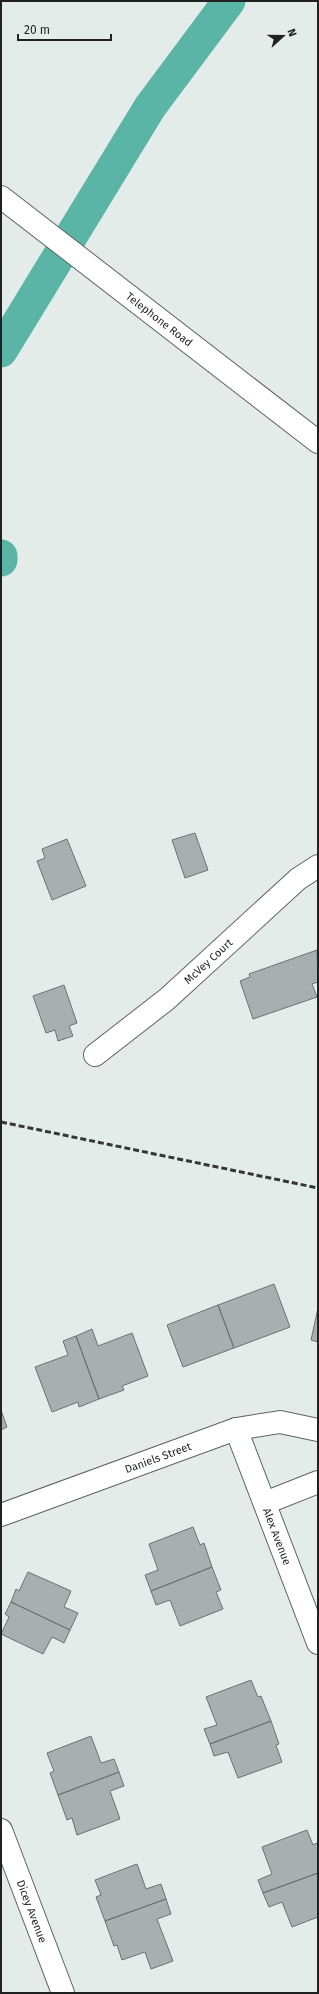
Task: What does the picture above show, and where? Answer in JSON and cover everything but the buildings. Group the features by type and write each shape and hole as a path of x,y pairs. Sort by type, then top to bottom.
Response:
{"street":[{"name":"Telephone Road","path":"1,197 318,442"},
{"name":"McVey Court","path":"96,1055 167,999 298,879 318,866"},
{"name":"Daniels Street","path":"1,1515 236,1429 280,1422 318,1430"},
{"name":"Alex Avenue","path":"236,1429 318,1643"},
{"path":"265,1502 318,1482"},
{"name":"Dicey Avenue","path":"1,1830 10,1879 63,1993"}],"waterway":[{"path":"1,351 150,107 229,1"}],"railway":[{"path":"1,1122 318,1188"}]}
